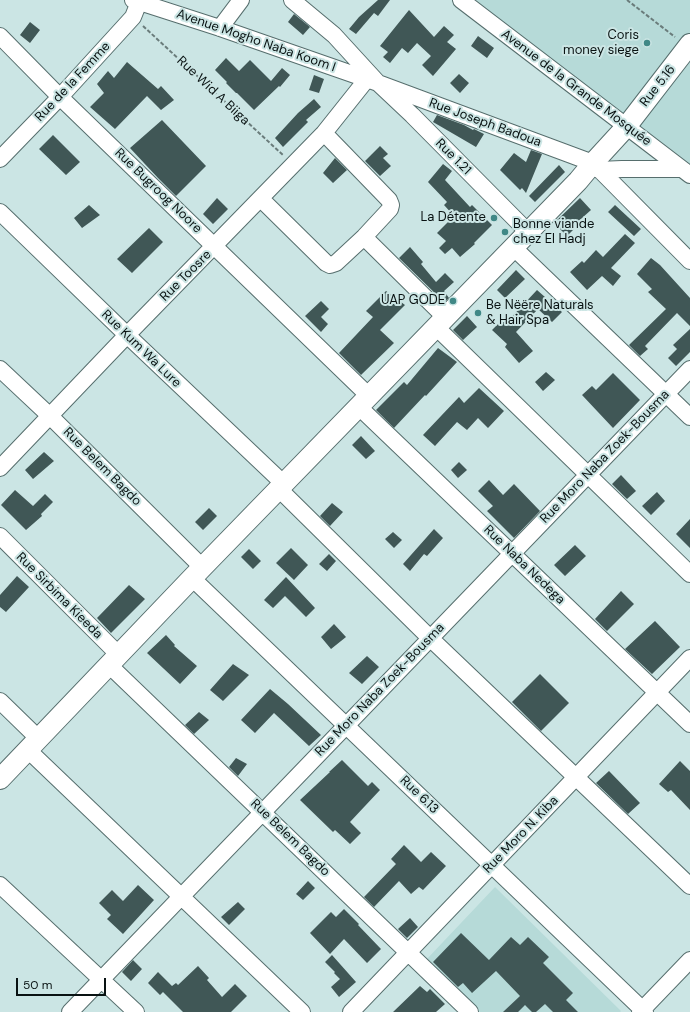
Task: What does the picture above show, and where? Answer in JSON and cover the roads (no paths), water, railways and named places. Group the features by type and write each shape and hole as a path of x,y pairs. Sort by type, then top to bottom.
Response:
{"main road":[{"name":"Rue 5.16","path":"0,779 197,572 282,487 363,401 578,181 596,166 689,46"}],"street":[{"path":"220,28 241,0"},
{"name":"Rue 1.21","path":"292,0 334,36 372,81 412,115 528,232"},
{"name":"Avenue de la Grande Mosquée","path":"461,0 686,172"},
{"name":"Avenue Mogho Naba Koom I","path":"137,1 372,81"},
{"name":"Rue de la Femme","path":"0,159 60,97 133,17 137,1"},
{"name":"Rue Bugroog Noore","path":"0,36 60,97 215,246 363,401"},
{"name":"Rue Toosre","path":"0,468 127,335 294,165 372,81"},
{"name":"Rue Joseph Badoua","path":"372,81 596,166"},
{"path":"260,199 326,263 330,265 336,263 364,237 390,209 391,205 389,200 324,133"},
{"path":"596,166 622,169 686,172"},
{"path":"596,166 690,261"},
{"name":"Rue Kum Wa Lure","path":"0,212 282,487 430,638 690,886"},
{"path":"364,237 440,322 588,474 690,574"},
{"path":"513,247 690,417"},
{"name":"Rue Belem Bagdo","path":"0,369 50,416 197,572"},
{"name":"Rue Moro Naba Zoek-Bousma","path":"70,1012 690,369"},
{"name":"Rue Naba Nedega","path":"363,401 512,554 690,724"},
{"name":"Rue Sirbima Kieeda","path":"0,536 114,660"},
{"name":"Rue 6.13","path":"197,572 346,726 643,1011"},
{"name":"Rue Moro N. Kiba","path":"352,1012 690,658"},
{"name":"Rue Belem Bagdo","path":"114,660 263,812 470,1012"},
{"path":"0,701 33,744 182,896 302,1012"},
{"path":"0,885 136,1012"},
{"path":"643,1011 690,960"}],"place":[{"name":"Coris money siege","path":"647,43"},
{"name":"La Détente","path":"494,218"},
{"name":"Bonne viande chez El Hadj","path":"505,232"},
{"name":"UAP GODE","path":"453,301"},
{"name":"Be Nëëre Naturals & Hair Spa","path":"478,313"}]}
